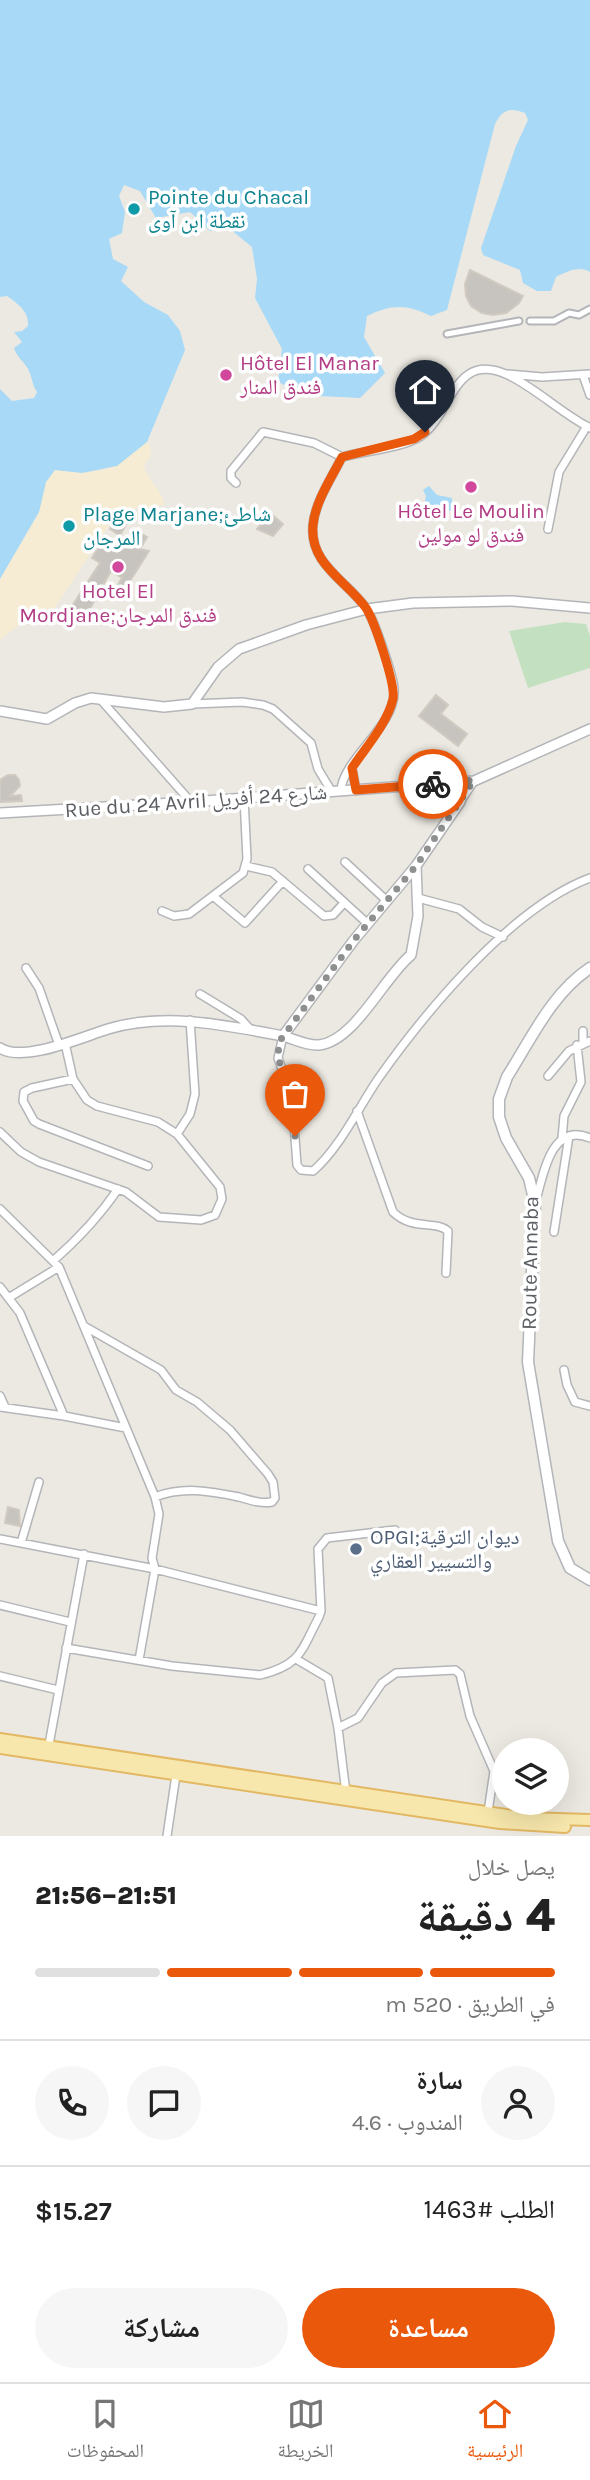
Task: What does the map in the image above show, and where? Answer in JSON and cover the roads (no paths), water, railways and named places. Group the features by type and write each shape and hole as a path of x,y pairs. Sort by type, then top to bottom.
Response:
{"main road":[{"name":"Route Annaba","path":"590,968 575,978 556,1000 507,1077 499,1099 501,1128 529,1178 535,1206 528,1362 561,1551 569,1568 590,1580"},
{"path":"0,1739 48,1751 176,1774 544,1819 590,1820"},
{"path":"0,1748 48,1751 346,1796 500,1823 590,1827"}],"street":[{"path":"530,321 554,321 569,313 579,315 590,309"},
{"path":"447,334 519,321"},
{"path":"236,483 231,478 231,471 263,432 314,443 342,457 421,436 468,373 484,370 506,374 587,374 590,395"},
{"path":"506,374 588,427 559,472 548,529"},
{"path":"0,711 47,719 84,699 164,707 243,702 263,705 273,709 311,743 318,769 336,792 386,718 394,696 392,678 367,609 323,562 313,535 315,514 342,457"},
{"path":"192,704 218,667 239,649 306,625 367,609 413,603 512,601 590,608"},
{"path":"102,700 191,802"},
{"name":"Rue du 24 Avril شارع 24 أفريل","path":"0,813 336,792 474,780 590,729"},
{"path":"352,768 356,790"},
{"path":"474,780 416,866 282,1035 278,1058 292,1097 297,1165 301,1170 313,1171 320,1166 412,1033 459,978 550,897 590,878"},
{"path":"443,783 460,802"},
{"path":"162,911 181,917 243,873 246,866 244,798"},
{"path":"345,862 387,901"},
{"path":"246,866 269,870 324,916 333,915 344,904"},
{"path":"0,1048 7,1053 19,1054 134,1022 190,1020 282,1035 318,1045 333,1040 347,1030 373,1002 399,965 411,955 417,929 416,866"},
{"path":"308,869 368,924"},
{"path":"213,896 245,923 283,881"},
{"path":"418,898 459,909 482,927 503,937"},
{"path":"0,1132 21,1152 38,1161 118,1189 159,1217 201,1220 215,1215 222,1193 177,1134 158,1122 97,1106 87,1100 73,1079 62,1044 38,988 26,968"},
{"path":"200,994 241,1020 251,1030"},
{"path":"177,1134 190,1114 195,1094 190,1020"},
{"path":"554,1232 566,1137 564,1116 581,1082 583,1031"},
{"path":"548,1076 583,1043"},
{"path":"73,1079 24,1092 23,1101 34,1121 148,1166"},
{"path":"357,1111 393,1212 402,1220 413,1224 442,1227 448,1231 446,1273"},
{"path":"535,1206 548,1160 566,1137 583,1135 590,1138"},
{"path":"10,1297 56,1264 103,1211 118,1189"},
{"path":"0,1209 56,1264 155,1497 159,1514 152,1558 155,1569 139,1660"},
{"path":"0,1287 20,1313 64,1416"},
{"path":"83,1325 154,1365 176,1390 197,1402 230,1430 268,1474 273,1482 275,1498 272,1503 264,1503 181,1490 155,1497"},
{"path":"564,1370 575,1402 590,1406"},
{"path":"0,1396 2,1407 126,1428"},
{"path":"21,1543 38,1482"},
{"path":"66,1648 260,1675 289,1666 296,1659 321,1611 318,1549 323,1540 395,1530"},
{"path":"0,1539 155,1569 321,1611"},
{"path":"48,1751 84,1554"},
{"path":"0,1605 70,1622"},
{"path":"296,1659 328,1678 338,1728 346,1796"},
{"path":"338,1728 358,1718 382,1683 396,1673 455,1670 460,1674 470,1716 494,1768 488,1812"},
{"path":"0,1676 58,1690"},
{"path":"167,1836 176,1774"}],"water":[{"path":"0,0 590,0 590,272 581,269 568,271 556,277 551,291 537,291 523,283 520,270 483,255 481,248 516,146 528,120 525,113 507,111 495,124 447,310 431,316 414,309 399,307 384,309 367,316 364,337 385,373 360,398 298,395 278,381 282,349 255,298 257,279 252,247 230,229 210,231 190,212 156,218 140,191 124,185 119,196 125,212 122,233 109,239 113,259 128,267 121,281 144,302 168,315 180,331 185,350 147,442 117,466 82,473 55,470 46,482 39,512 0,579 0,389 12,401 34,398 37,392 28,369 14,348 22,342 14,332 22,331 28,326 27,316 22,308 7,296 0,297"},
{"path":"429,486 437,495 452,498 452,510 443,512 435,505 424,505 426,496 423,490"}],"place":[{"name":"Pointe du Chacal نقطة ابن آوى","path":"134,209"},
{"name":"Hôtel El Manar فندق المنار","path":"226,375"},
{"name":"Hôtel Le Moulin فندق لو مولين","path":"471,487"},
{"name":"Plage Marjane;شاطئ المرجان","path":"69,526"},
{"name":"Hotel El Mordjane;فندق المرجان","path":"118,567"},
{"name":"OPGI;ديوان الترقية والتسيير العقاري","path":"356,1549"}]}
